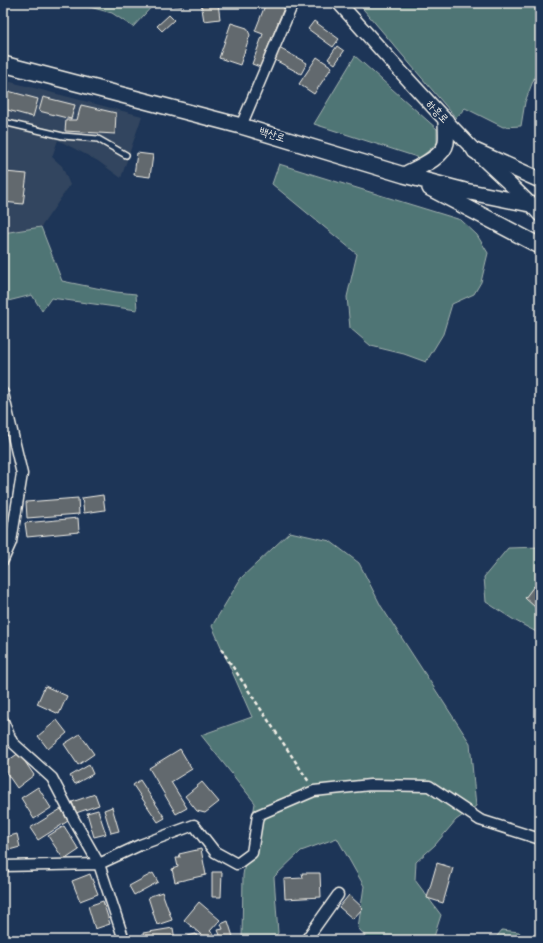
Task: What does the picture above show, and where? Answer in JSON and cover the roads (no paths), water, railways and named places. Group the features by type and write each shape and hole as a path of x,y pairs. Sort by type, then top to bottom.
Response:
{"main road":[{"name":"백산로","path":"3,64 241,126 404,175 537,209"},
{"path":"404,175 432,160 441,153 446,144 446,121"},
{"path":"475,151 540,180"},
{"path":"404,175 540,246"}],"street":[{"path":"241,126 293,3"},
{"name":"하흥로","path":"339,3 446,121 475,151 537,209"},
{"path":"3,393 22,474 11,542 3,560"},
{"path":"3,721 12,742 52,778 99,864 124,940"},
{"path":"3,866 99,864 140,845 194,825 215,852 237,864 252,853 258,815 314,791 370,785 429,786 480,820 540,839"},
{"path":"306,940 338,895"}],"lane":[{"path":"3,122 63,136 98,139 126,155"}]}
